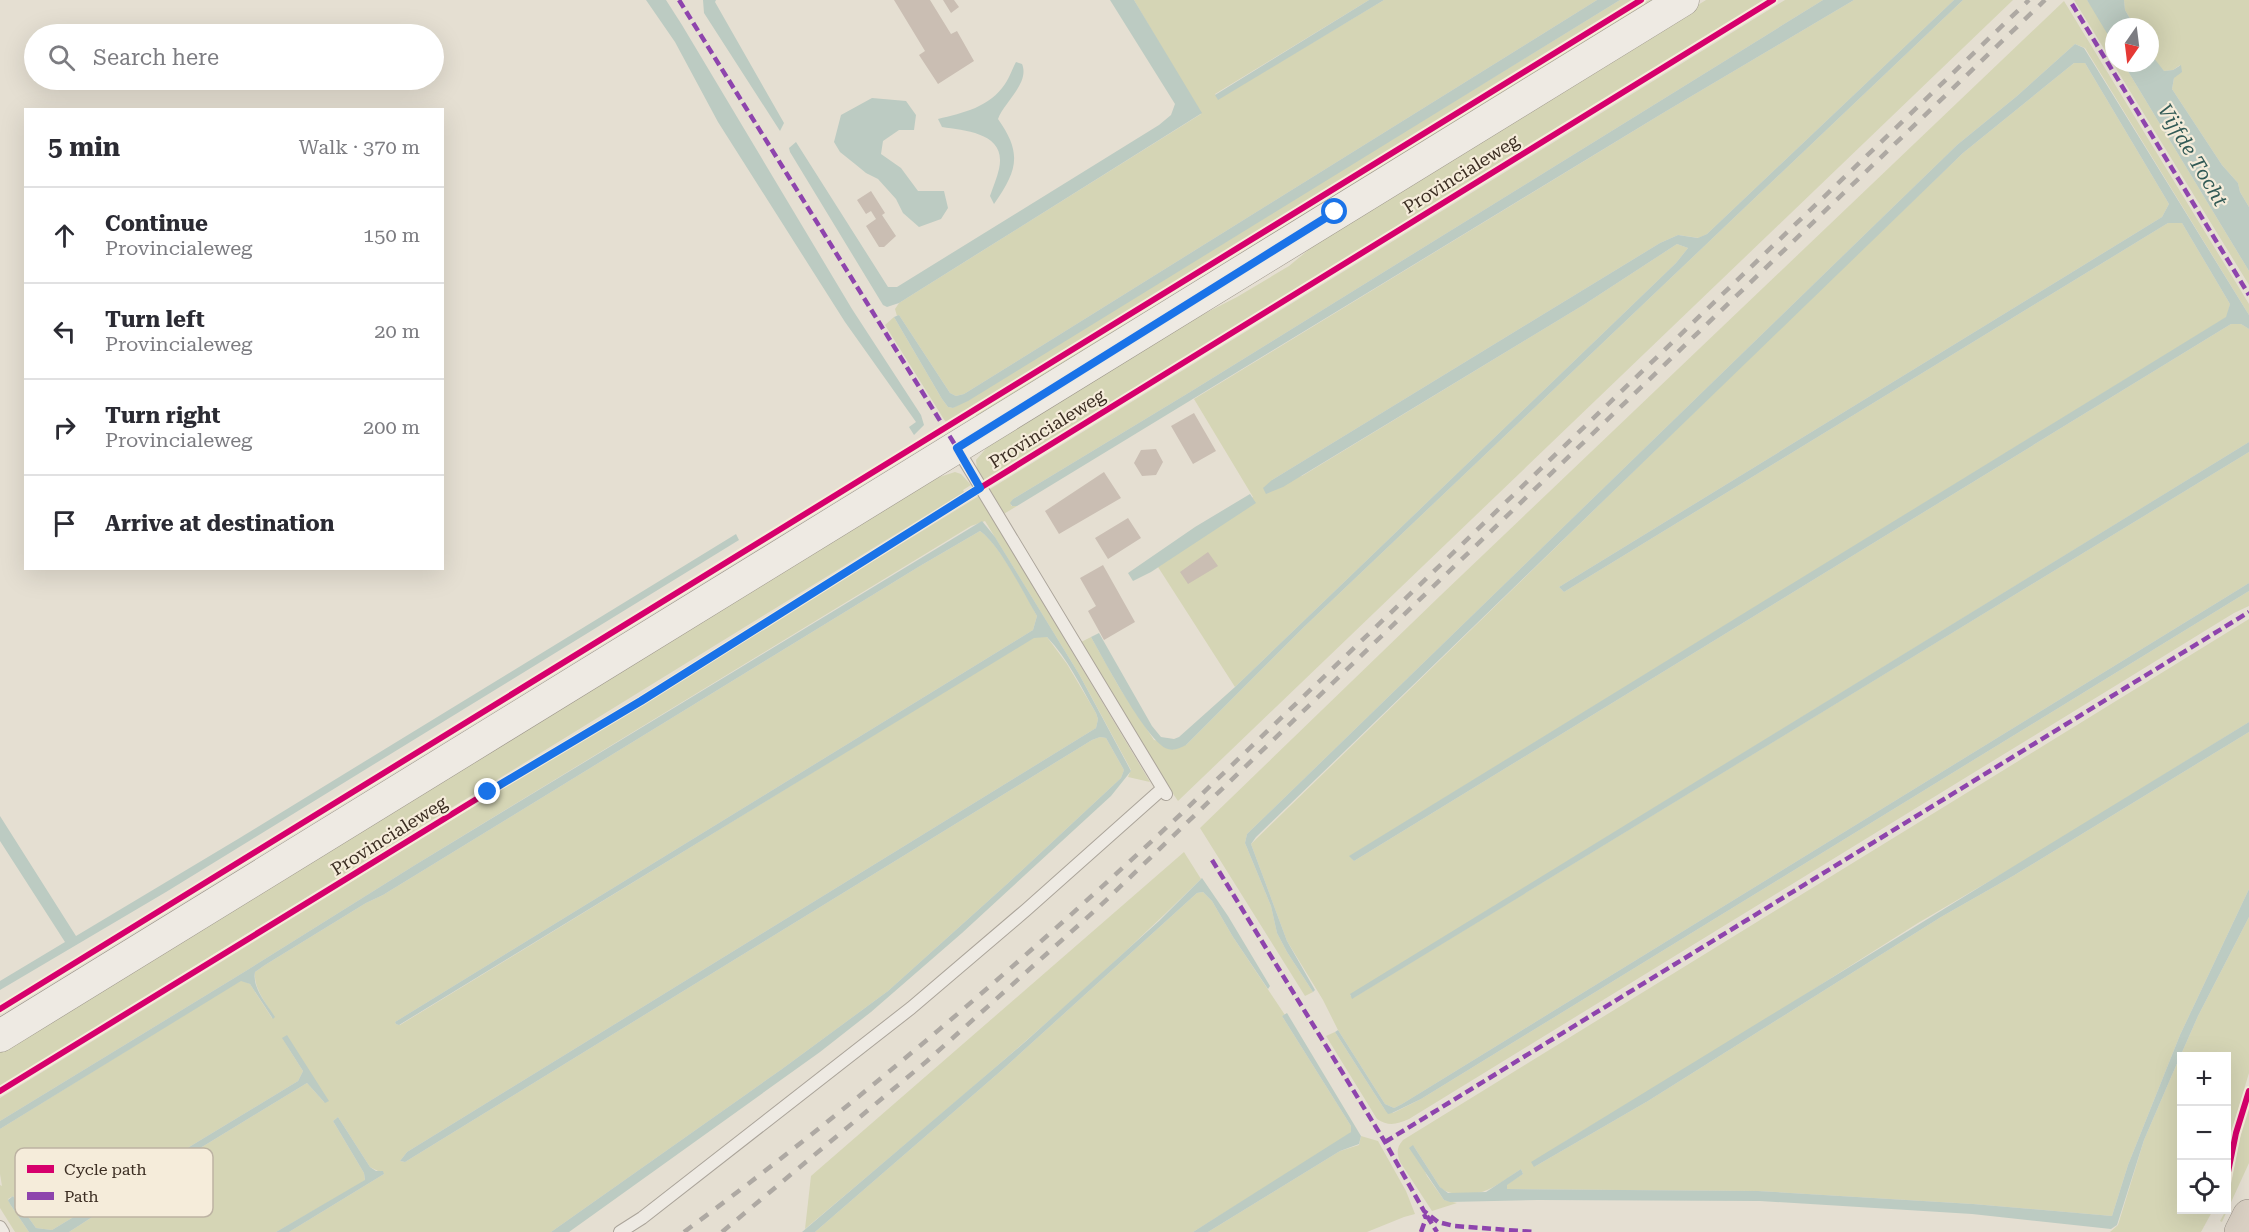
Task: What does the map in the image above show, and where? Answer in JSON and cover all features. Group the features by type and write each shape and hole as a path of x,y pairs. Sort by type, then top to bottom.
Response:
{"highway":[{"path":"2241,1232 2249,1216"}],"main road":[{"name":"Provincialeweg","path":"0,1036 957,448 1335,212 1683,0"}],"lane":[{"name":"Provincialeweg","path":"620,1232 696,1176 911,1008 1165,792 957,448"},
{"path":"0,1227 3,1232"}],"green space":[{"path":"1134,0 1369,0 1215,94 1218,99 1384,0 1597,0 964,394 956,396 950,393 899,315 897,316 895,309 899,303 1201,114"},
{"path":"1620,0 1636,0 1165,292 948,423 885,325 894,317 942,399 948,407 953,408"},
{"path":"1649,0 1656,0 977,417 975,414 1168,298"},
{"path":"1706,0 1764,0 983,481 977,470 976,460 996,437 1192,320 1289,266 1330,232"},
{"path":"1785,0 1823,0 1013,499 1011,506 1017,506 1002,515 988,492 990,489"},
{"path":"1854,0 1954,0 1707,234 1699,238 1678,235 1660,243 1272,480 1302,476 1585,304 1677,244 1688,248 1676,263 1235,687 1158,567 1253,497 1194,399 1663,113"},
{"path":"1963,0 2013,0 1178,801 1148,757 1079,643 1091,637 1119,687 1154,740 1186,745 1305,626"},
{"path":"2074,0 2087,0 2102,22 2105,28 2105,50"},
{"path":"2124,0 2249,0 2249,207 2240,192 2238,183 2222,165 2172,89 2180,65 2173,70 2164,71 2159,66 2159,18 2130,18 2125,10"},
{"path":"2064,1 2105,68 2105,72 2107,72 2249,304 2249,315 2085,48 2075,44 1957,145 1247,834 1245,843 1271,906 1277,933 1313,992 1305,996 1200,828"},
{"path":"2074,63 2085,63 2169,204 2162,217 1559,587 1564,592 2168,223 2182,223 2230,304 2227,317 1350,856 1354,861 2231,324 2241,324 2249,329 2249,442 1350,995 1353,998 2249,452 2249,583 1402,1104 1394,1108 1385,1104 1338,1030 1323,1000 1287,941 1251,844 1963,153"},
{"path":"2118,72 2128,72 2249,271 2249,285"},
{"path":"955,472 961,474 971,485 963,490 964,492 0,1086 0,1050 927,481"},
{"path":"979,496 1150,782 1128,777 1131,770 1079,674 985,521 971,526 0,1121 0,1098"},
{"path":"980,531 1004,558 1037,616 1033,630 395,1022 396,1024 400,1025 1034,637 1047,637 1067,664 1096,713 1098,719 1096,728 407,1152 400,1161 405,1162 1092,740 1100,737 1106,738 1124,770 1121,778 888,991 551,1232 289,1232 384,1174 370,1167 338,1117 333,1121 364,1173 365,1181 276,1232 69,1232 92,1217 213,1217 213,1148 200,1148 307,1083 325,1103 282,1038 303,1071 298,1081 187,1148 15,1148 15,1199 13,1196 8,1199 15,1211 15,1217 19,1217 29,1232 15,1232 0,1208 0,1185 2,1186 0,1129 241,980 250,984 272,1018 274,1017 256,984 255,972 265,965"},
{"path":"2249,591 2249,606 2234,613 1409,1119 1393,1124 1377,1119 1326,1036 1335,1032 1385,1110 1393,1113 1421,1099"},
{"path":"2249,619 2249,722 2039,852 1918,923 1716,1051 1564,1142 1534,1167 1648,1101 1941,917 2013,876 2249,732 2249,889 2180,1035 2128,1165 2112,1216 1973,1204 1758,1191 1507,1189 1506,1185 1523,1174 1521,1169 1482,1192 1456,1194 1440,1187 1413,1145 1427,1176 1444,1200 1457,1203 1432,1211 1400,1162 1398,1151 1403,1140"},
{"path":"1184,852 1201,879 1056,1014 805,1229 811,1176"},
{"path":"1203,892 1212,901 1285,1015 1282,1016 1351,1126 1349,1135 1193,1232 815,1232 1002,1070 1197,893"},
{"path":"2249,917 2249,1073 2231,1133 2231,1052 2182,1052 2198,1016"},
{"path":"2177,1064 2177,1214 2211,1214 2201,1232 2110,1232 2118,1225 2144,1140"},
{"path":"2249,1109 2249,1163 2231,1202 2231,1184 2240,1138"},
{"path":"1361,1136 1378,1141 1406,1191 1415,1214 1367,1232 1208,1232 1340,1151 1359,1145"},
{"path":"28,1217 73,1217 52,1230 36,1228"}],"water":[{"path":"646,0 666,0 682,25 852,309 921,415 924,425 914,435 909,427 916,422 845,322 718,122 675,42"},
{"path":"703,0 716,0 715,2 784,123 780,131 704,13"},
{"path":"1110,0 1134,0 1202,113 899,303 887,307 883,305 789,148 796,142 888,287 897,287 1159,125 1171,115 1175,104"},
{"path":"1369,0 1384,0 1218,100 1215,95"},
{"path":"1597,0 1620,0 968,401 953,408 948,407 942,399 894,317 899,315 950,393 956,396 964,394"},
{"path":"1823,0 1854,0 1663,113 1017,506 1012,506 1010,503 1013,499"},
{"path":"1954,0 1963,0 1305,626 1186,745 1170,750 1159,744 1126,699 1091,637 1099,633 1152,726 1161,737 1174,739 1179,737 1235,687 1676,263 1688,248 1677,244 1585,304 1283,487 1266,494 1263,488 1272,480 1660,243 1678,235 1698,238 1707,234"},
{"path":"2087,0 2124,0 2125,10 2130,18 2105,18 2105,30"},
{"path":"2075,44 2084,48 2249,315 2249,329 2241,324 2231,324 1354,861 1349,856 2226,317 2230,304 2182,223 2168,223 1564,592 1559,587 2162,217 2169,204 2085,63 2074,63 1963,153 1256,837 1251,844 1287,941 1315,990 1313,992 1277,933 1271,906 1245,843 1247,834 1957,145"},
{"path":"1016,62 1022,64 1024,71 1020,85 998,119 1011,142 1014,162 1008,181 994,204 990,196 999,169 1000,157 997,148 983,136 942,127 938,119 984,104 999,92"},
{"name":"Vijfde Tocht","path":"2159,65 2164,71 2173,70 2181,65 2182,72 2174,78 2172,89 2222,165 2238,183 2240,192 2249,207 2249,271 2128,72 2159,72"},
{"path":"872,98 906,101 916,115 914,130 899,130 883,141 881,154 901,168 918,191 944,191 948,208 941,219 919,227 903,213 896,199 878,179 866,173 840,152 834,142 841,115"},
{"path":"2249,442 2249,452 1352,999 1350,994"},
{"path":"1250,494 1256,503 1151,572 1133,581 1128,573 1195,527"},
{"path":"982,521 995,537 1079,674 1131,771 1111,796 962,933 871,1012 820,1052 569,1232 551,1232 888,991 1007,884 1121,778 1124,770 1106,738 1100,737 1092,740 405,1162 400,1161 407,1152 1096,728 1098,719 1096,713 1074,673 1055,646 1047,637 1034,638 399,1025 395,1022 1033,630 1037,616 996,547 980,531 265,965 255,972 255,978 261,996 275,1017 273,1019 250,984 241,981 0,1129 0,1121 415,865"},
{"path":"736,534 739,540 166,892 0,990 0,981 65,942 0,841 0,816 76,936"},
{"path":"2249,583 2249,591 1421,1099 1388,1114 1335,1032 1338,1030 1385,1104 1394,1108"},
{"path":"2249,722 2249,732 2013,876 1941,917 1648,1101 1534,1167 1531,1162"},
{"path":"1202,878 1270,986 1268,989 1212,901 1203,892 1197,893 1002,1070 815,1232 802,1232 1025,1042 1159,921"},
{"path":"2249,889 2249,917 2198,1016 2182,1052 2177,1052 2177,1064 2144,1140 2117,1225 2111,1229 1972,1214 1760,1201 1450,1202 1444,1200 1409,1148 1413,1145 1440,1187 1448,1193 1486,1192 1521,1169 1523,1174 1507,1185 1507,1189 1758,1191 1973,1204 2112,1216 2128,1165 2180,1035"},
{"path":"1287,1013 1361,1136 1359,1144 1340,1151 1208,1232 1193,1232 1351,1132 1351,1126 1282,1016"},
{"path":"287,1035 329,1101 325,1103 307,1083 200,1148 187,1148 298,1081 303,1071 282,1038"},
{"path":"338,1117 370,1167 376,1171 383,1171 384,1174 289,1232 276,1232 365,1180 364,1173 333,1121"},
{"path":"13,1196 15,1199 15,1211 8,1200"},
{"path":"19,1217 28,1217 36,1228 52,1230 73,1217 92,1217 69,1232 29,1232"}],"building":[{"path":"894,0 930,0 951,34 957,31 974,61 938,84 919,55 925,51"},
{"path":"943,0 954,0 959,7 951,13"},
{"path":"871,191 885,213 882,215 896,236 884,247 879,247 866,226 876,219 871,211 866,214 857,200"},
{"path":"1194,413 1216,451 1193,464 1171,426"},
{"path":"1156,449 1163,462 1156,475 1142,476 1134,463 1141,450"},
{"path":"1104,472 1121,498 1059,534 1045,511"},
{"path":"1128,518 1141,538 1108,559 1095,538"},
{"path":"1208,552 1218,566 1188,584 1180,572"},
{"path":"1103,565 1135,622 1104,640 1088,611 1096,606 1080,578"}],"railway":[{"path":"684,1232 876,1082 1061,924 1181,814 2029,0"},
{"path":"722,1232 927,1061 1100,906 2045,0"}],"marked path":[{"path":"679,0 957,448"},
{"path":"2072,4 2249,295"},
{"path":"1385,1142 2249,612"},
{"path":"1212,860 1385,1142 1424,1211 1438,1222 1454,1226 1534,1232"},
{"path":"1421,1232 1426,1218 1424,1214"},
{"path":"1427,1216 1437,1232"}],"cycle path":[{"path":"0,1009 1641,0"},
{"path":"0,1091 641,701 980,488 1773,0"},
{"path":"2230,1160 2249,1091"}],"route":[{"path":"488,792 641,701 980,488 957,448 1335,212"}]}
